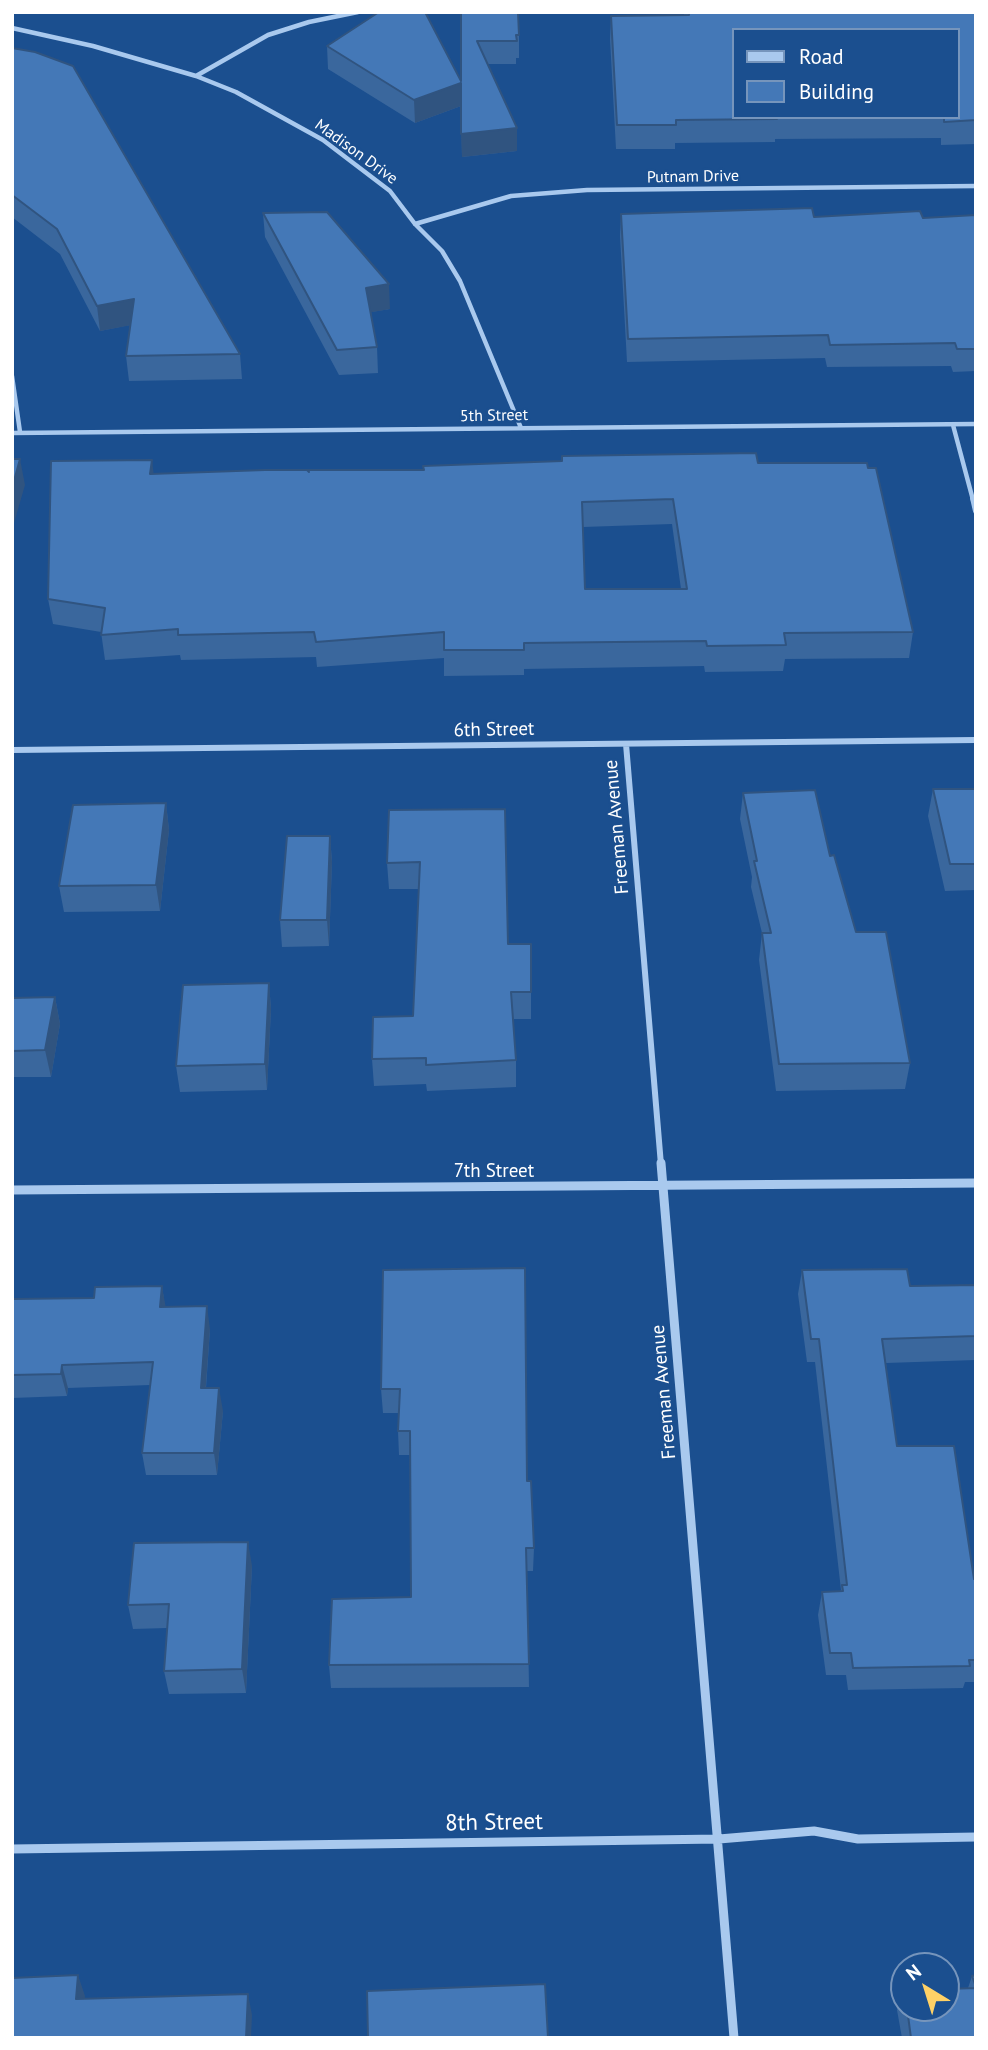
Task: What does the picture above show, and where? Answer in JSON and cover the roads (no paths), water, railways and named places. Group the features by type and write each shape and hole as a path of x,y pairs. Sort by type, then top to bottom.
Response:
{"street":[{"path":"196,76 268,35 309,22 358,12"},
{"name":"Madison Drive","path":"12,29 93,46 196,76 236,92 323,140 390,191 415,224 442,251 460,281 521,428"},
{"name":"Putnam Drive","path":"415,224 511,196 587,190 976,186"},
{"path":"12,376 20,432"},
{"path":"953,425 976,511"},
{"name":"5th Street","path":"12,433 976,425"},
{"name":"6th Street","path":"12,750 976,740"},
{"name":"Freeman Avenue","path":"625,744 734,2038"},
{"name":"7th Street","path":"12,1190 976,1183"},
{"name":"8th Street","path":"12,1849 719,1839 814,1831 859,1839 976,1837"}]}
